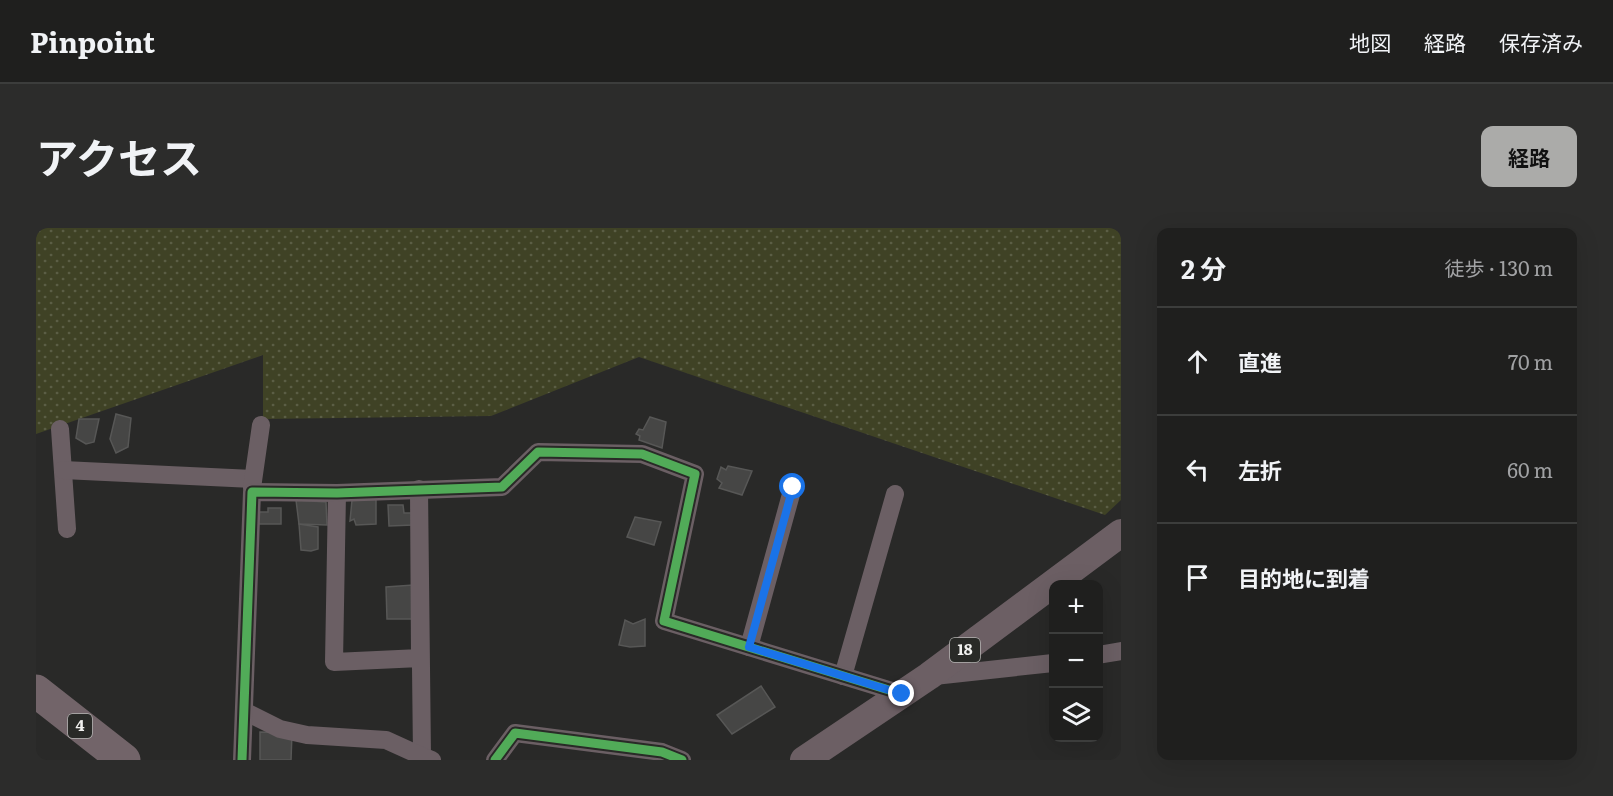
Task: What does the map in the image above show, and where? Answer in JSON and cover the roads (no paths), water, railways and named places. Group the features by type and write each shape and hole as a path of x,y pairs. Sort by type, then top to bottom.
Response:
{"highway":[{"name":"4","path":"36,691 124,760"}],"main road":[{"name":"18","path":"804,760 929,676 1121,533"}],"street":[{"path":"242,760 252,485 261,425"},
{"path":"60,429 67,529"},
{"path":"63,470 337,493 502,488 538,452 642,454 695,474 664,621 902,694"},
{"path":"749,647 793,487"},
{"path":"337,493 334,662 420,658 419,489"},
{"path":"419,489 423,756 431,760"},
{"path":"843,676 895,494"},
{"path":"1103,654 1121,651"},
{"path":"929,676 1049,663"},
{"path":"244,711 280,729 307,735 386,740 431,760"},
{"path":"495,760 515,734 662,752 682,760"}]}
